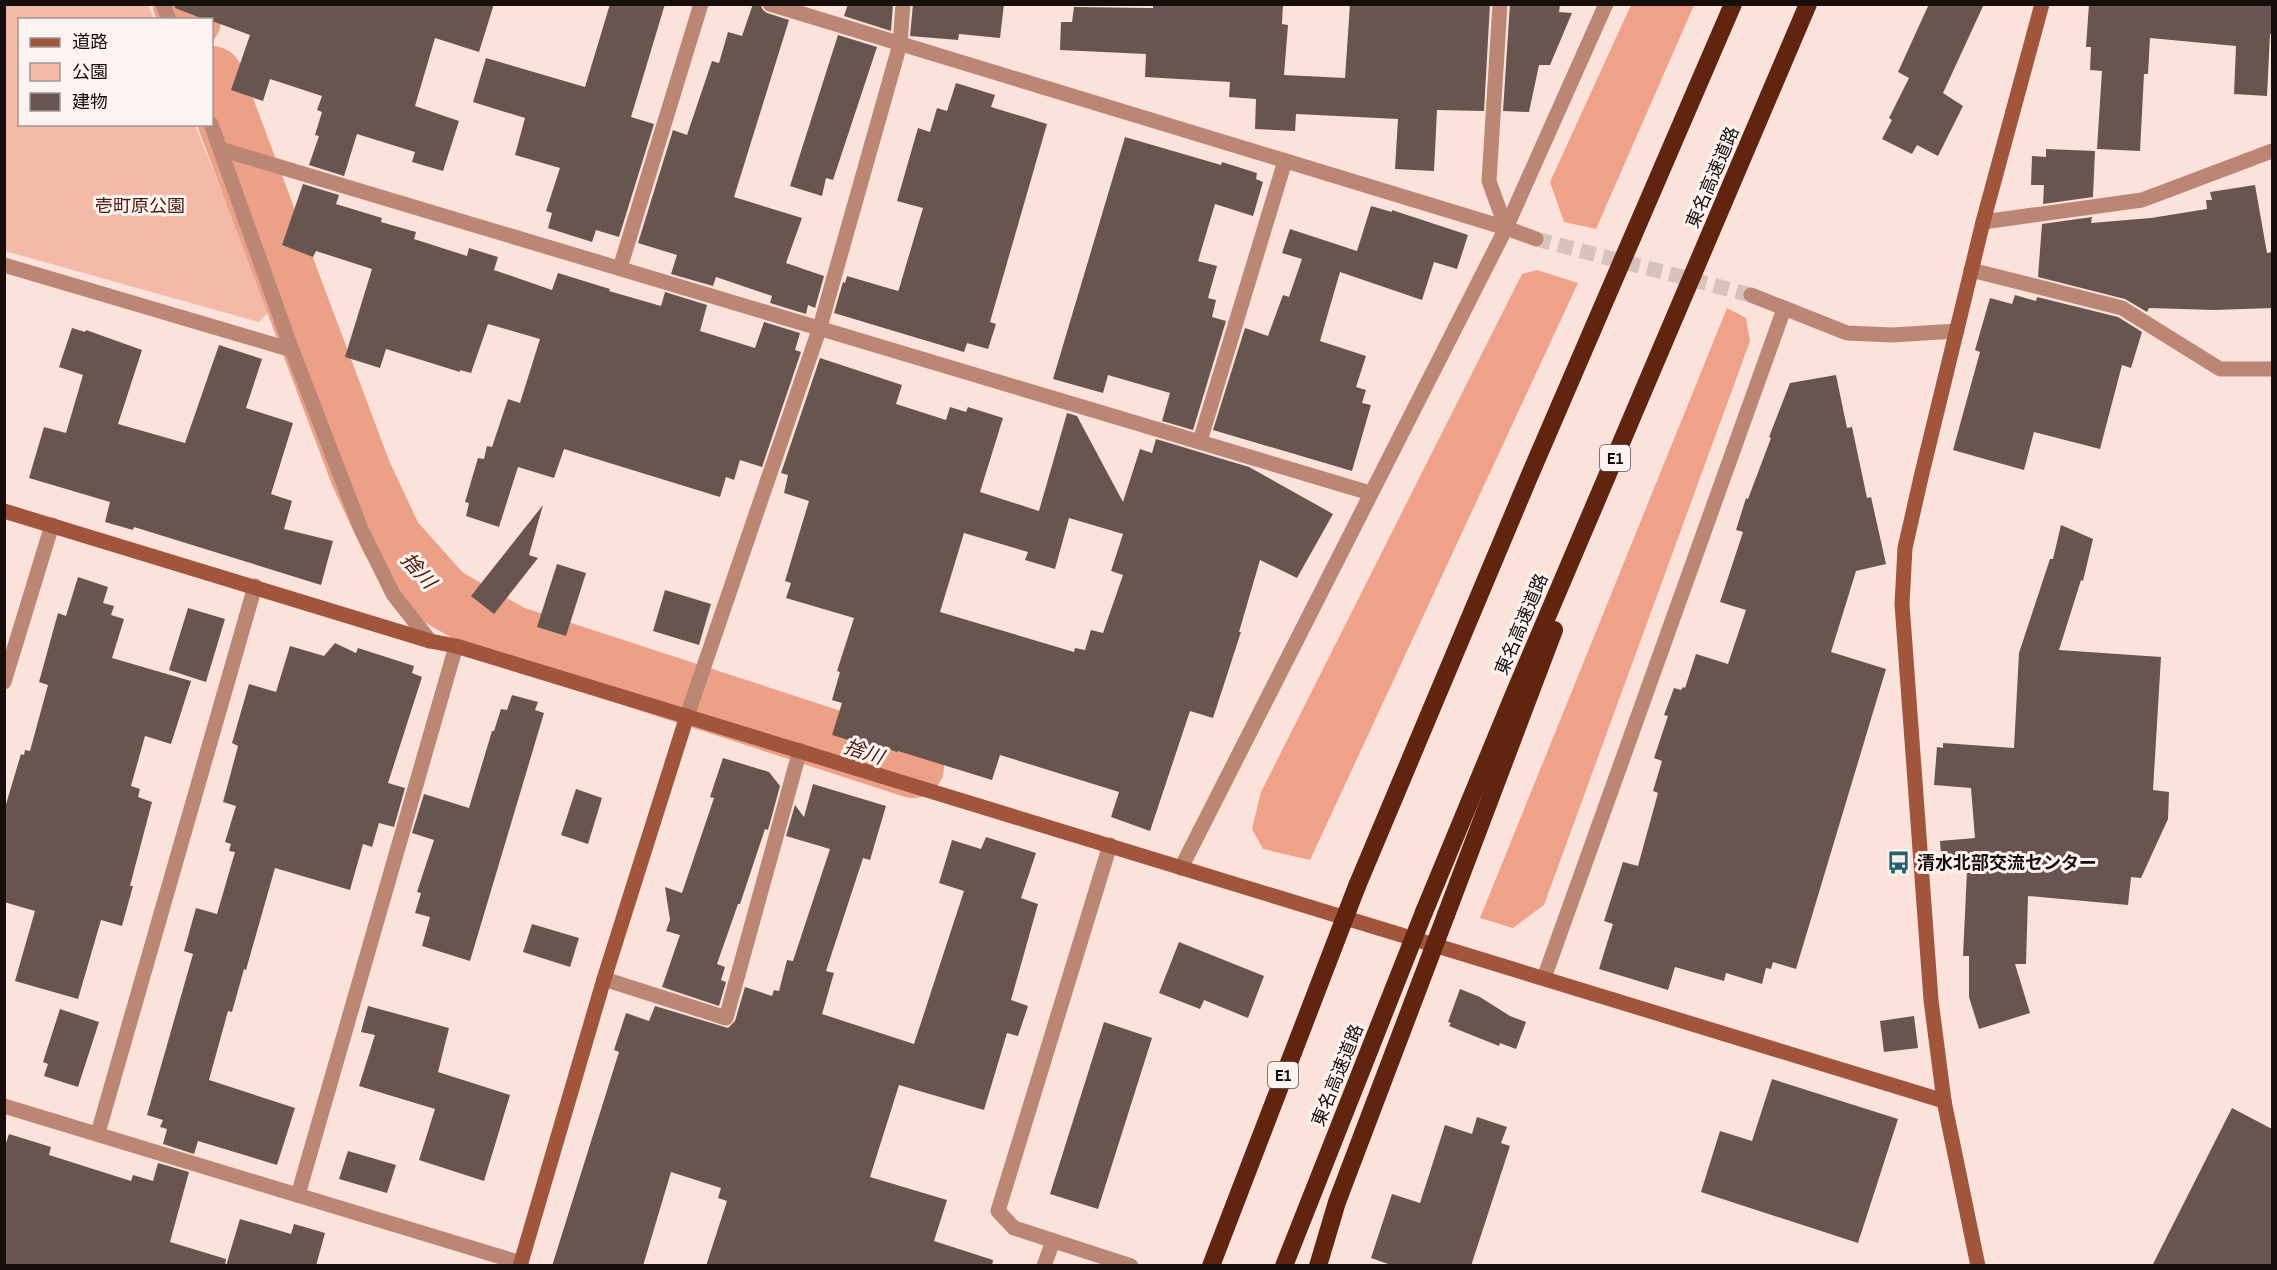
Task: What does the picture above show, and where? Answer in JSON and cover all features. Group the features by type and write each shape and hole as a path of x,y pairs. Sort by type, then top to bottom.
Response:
{"highway":[{"name":"E1","path":"1211,1266 1357,886 1529,477 1733,4"},
{"name":"東名高速道路","path":"1284,1266 1424,912 1808,4"},
{"path":"1318,1266 1337,1202 1646,384"}],"street":[{"path":"620,268 701,4"},
{"path":"770,4 1536,239"},
{"path":"4,1106 520,1264 604,980 687,716 820,327 900,44 903,4"},
{"path":"1500,4 1488,181 1506,228"},
{"path":"1181,868 1506,228 1606,4"},
{"path":"1978,1266 1944,1101 1931,1000 1902,604 1905,548 1983,222 2042,4"},
{"path":"212,126 292,350 361,530 393,594 430,641"},
{"path":"220,149 1370,493"},
{"path":"1983,222 2142,200 2272,151"},
{"path":"1200,441 1285,161"},
{"path":"4,265 292,350"},
{"path":"1971,270 2122,308 2220,369 2272,369"},
{"path":"1751,295 1847,333 1892,334 1957,331"},
{"path":"1544,978 1784,309"},
{"path":"4,511 430,641 456,646 800,750 1944,1101"},
{"path":"4,682 52,525"},
{"path":"98,1133 255,586"},
{"path":"298,1195 456,646"},
{"path":"604,980 726,1018 800,750"},
{"path":"1110,845 998,1211 1014,1228 1131,1266"},
{"path":"1044,1266 1053,1241"}],"green space":[{"name":"壱町原公園","path":"5,5 148,5 154,18 18,18 18,126 195,126 270,311 259,322 5,251"}],"shaded area":[{"path":"1631,5 1694,5 1596,229 1564,222 1550,182"},
{"path":"1537,270 1578,283 1310,860 1263,849 1252,829 1261,792 1522,274"},
{"path":"1727,308 1746,318 1750,341 1544,905 1513,928 1480,918"}],"building":[{"path":"175,4 494,4 479,52 435,38 415,106 459,121 443,171 412,162 415,152 357,134 344,176 309,165 319,136 315,135 322,112 317,110 322,96 270,79 263,101 231,90 250,35 213,21 213,18 201,18 175,8"},
{"path":"610,4 665,4 631,117 654,124 619,237 596,230 592,242 548,228 552,213 546,211 560,168 515,155 525,118 473,102 486,58 585,87"},
{"path":"753,4 760,4 767,13 789,20 734,197 802,218 786,263 824,276 815,308 808,305 806,314 770,303 772,296 716,277 713,286 671,274 677,255 638,243 673,130 687,135 712,61 719,63 728,32 742,36"},
{"path":"848,4 893,4 891,31 844,16"},
{"path":"913,4 1004,4 1000,38 959,34 958,40 910,36"},
{"path":"1153,4 1283,4 1282,24 1288,25 1284,75 1345,78 1350,4 1490,4 1484,111 1437,110 1434,171 1395,169 1398,119 1296,114 1295,131 1255,129 1256,99 1229,97 1230,82 1145,77 1146,54 1060,50 1061,22 1072,22 1074,7 1153,8"},
{"path":"1510,4 1560,4 1559,12 1572,13 1550,65 1539,65 1529,112 1503,111"},
{"path":"1929,4 1984,4 1943,93 1963,106 1938,156 1917,145 1912,154 1882,139 1892,120 1889,118 1909,78 1898,72"},
{"path":"2089,4 2272,4 2267,96 2234,94 2236,46 2150,38 2148,74 2144,74 2140,151 2097,149 2102,71 2090,70 2091,47 2086,47"},
{"path":"838,35 877,47 833,180 826,178 822,196 790,186"},
{"path":"956,83 995,95 991,107 1047,124 990,322 996,324 988,349 967,343 964,352 834,313 847,276 898,291 923,208 897,201 918,128 930,132 937,108 947,111"},
{"path":"1125,137 1257,173 1256,179 1263,182 1253,216 1215,204 1198,261 1217,266 1208,298 1216,300 1212,317 1226,321 1193,430 1162,421 1170,393 1108,375 1103,393 1053,379"},
{"path":"2046,149 2095,151 2093,197 2043,204 2044,185 2031,185 2032,156 2046,157"},
{"path":"303,184 339,195 336,204 382,218 381,222 416,232 414,239 467,256 469,248 498,257 494,270 552,290 558,273 661,306 665,292 707,305 700,331 755,348 764,322 800,333 795,350 801,352 762,467 740,460 734,480 726,477 720,497 564,449 554,478 518,467 499,527 466,516 469,503 465,502 478,458 484,459 487,446 492,447 508,399 520,403 540,339 488,324 471,373 460,370 460,372 386,349 380,368 345,357 372,269 316,251 313,257 282,245"},
{"path":"2255,185 2267,253 2272,252 2272,308 2214,310 2149,308 2147,312 2125,299 2038,277 2042,224 2092,217 2091,223 2151,218 2207,209 2206,200 2212,200 2210,192"},
{"path":"1371,206 1392,212 1392,210 1468,235 1457,269 1434,262 1422,300 1340,272 1320,341 1366,356 1356,387 1366,390 1362,403 1371,405 1352,471 1213,430 1245,328 1268,336 1283,295 1289,297 1302,259 1282,253 1290,229 1357,251"},
{"path":"2015,295 2036,301 2037,297 2118,317 2142,332 2131,368 2122,365 2100,449 2034,432 2024,470 1953,450 1980,352 1975,350 1990,298 2012,304"},
{"path":"72,328 85,332 86,330 142,350 118,424 185,443 219,345 262,359 246,408 293,423 271,494 292,501 284,529 333,541 321,585 134,527 133,530 105,522 110,502 29,478 44,427 66,433 83,375 59,367"},
{"path":"820,358 902,385 896,404 946,420 950,407 966,412 968,407 1003,418 980,492 1039,511 1067,413 1077,416 1123,502 1140,449 1152,453 1156,439 1249,467 1333,514 1297,578 1260,560 1239,632 1241,632 1213,718 1190,711 1150,831 1111,817 1119,792 1000,755 992,780 898,751 879,746 878,749 832,735 842,703 832,700 840,672 837,671 854,618 786,598 791,583 785,581 809,501 784,493 788,475 781,473","holes":["1069,518 1123,534 1111,571 1123,575 1103,633 1091,630 1085,650 1075,648 1074,652 940,612 964,533 1028,552 1025,560 1055,569"]},
{"path":"1836,375 1847,428 1852,427 1867,498 1871,497 1886,564 1856,571 1831,652 1886,669 1796,969 1773,962 1771,969 1766,968 1762,984 1726,973 1724,981 1675,967 1668,990 1599,969 1613,924 1604,921 1623,862 1638,866 1658,793 1653,791 1662,761 1654,758 1668,716 1664,715 1674,688 1681,690 1685,688 1696,654 1728,664 1746,610 1720,602 1743,532 1736,530 1746,498 1748,499 1790,383"},
{"path":"543,505 529,555 538,558 494,614 471,596"},
{"path":"2061,525 2093,539 2083,581 2081,580 2059,650 2161,657 2153,790 2169,792 2168,819 2141,878 2131,877 2128,905 2028,896 2026,964 2015,964 2030,1013 1979,1029 1969,997 1969,956 1963,956 1967,871 1942,871 1940,841 1975,838 1971,788 1934,785 1937,747 1943,748 1943,743 2014,748 2019,653 2050,559 2053,559"},
{"path":"557,564 586,573 566,636 537,627"},
{"path":"78,577 108,587 103,603 114,606 111,615 124,619 112,658 191,681 171,744 145,736 131,786 140,789 138,797 152,802 130,886 133,886 122,926 101,920 78,999 15,981 35,911 4,902 4,811 21,754 24,755 25,750 30,751 48,685 39,682 58,613 66,616"},
{"path":"665,590 711,604 699,645 653,631"},
{"path":"188,608 225,619 206,682 169,670"},
{"path":"335,643 356,653 358,648 414,666 412,673 422,677 388,783 405,788 394,827 379,823 372,847 363,844 350,890 275,868 246,970 244,969 232,1012 228,1011 209,1080 295,1108 277,1165 198,1141 194,1154 163,1144 167,1129 160,1127 163,1120 147,1115 193,954 184,951 196,908 217,914 235,852 229,851 231,844 225,842 236,806 223,802 238,746 232,743 249,684 276,692 290,646 324,656"},
{"path":"512,695 538,702 535,710 544,713 470,961 422,946 430,917 415,913 421,893 417,892 434,840 412,833 424,794 469,808 492,731 494,731 501,709 507,710"},
{"path":"723,758 769,772 780,786 768,830 765,829 717,964 725,967 721,980 726,982 719,1006 662,987 680,935 666,931 670,920 665,887 682,893 714,798 710,797"},
{"path":"813,784 886,806 870,860 863,858 826,971 834,973 822,1014 914,1044 964,891 939,883 952,840 981,849 986,837 1036,853 1021,898 1038,904 1011,1000 1028,1006 1018,1036 1007,1033 984,1110 899,1085 870,1177 947,1200 934,1241 993,1260 992,1266 706,1266 727,1201 718,1198 721,1188 671,1172 643,1266 552,1266 619,1052 614,1050 626,1013 649,1021 655,1006 728,1028 735,1021 745,987 772,996 774,990 779,991 787,960 793,961 830,849 786,836 795,805 804,817"},
{"path":"576,789 602,798 588,844 561,835"},
{"path":"532,924 579,938 570,967 523,952"},
{"path":"1179,942 1264,976 1248,1018 1204,1000 1200,1009 1159,993"},
{"path":"1460,989 1526,1022 1516,1049 1500,1043 1499,1046 1449,1026 1451,1023 1448,1022"},
{"path":"368,1006 449,1028 438,1072 510,1095 484,1181 419,1160 435,1109 359,1086 375,1035 361,1032"},
{"path":"60,1009 99,1022 78,1087 44,1076 48,1064 43,1062"},
{"path":"1914,1016 1918,1048 1884,1052 1880,1021"},
{"path":"1104,1022 1152,1038 1098,1209 1050,1194"},
{"path":"1772,1079 1898,1119 1858,1243 1701,1192 1720,1131 1752,1141"},
{"path":"2232,1108 2272,1129 2272,1266 2152,1266"},
{"path":"1477,1117 1507,1127 1501,1143 1510,1146 1471,1266 1394,1266 1371,1258 1392,1194 1420,1203 1445,1125 1472,1134"},
{"path":"9,1134 51,1147 49,1155 131,1181 133,1175 153,1181 158,1163 189,1172 170,1242 226,1259 225,1266 4,1266 4,1149"},
{"path":"348,1151 396,1165 387,1193 339,1179"},
{"path":"240,1219 291,1234 294,1224 325,1233 316,1266 226,1266"}],"waterway":[{"name":"捨川","path":"184,4 189,18"},
{"name":"捨川","path":"213,80 361,474 392,540 443,597 511,636 913,767"}],"tunnel":[{"path":"1536,239 1751,295"}],"place":[{"name":"清水北部交流センター","path":"1899,862"}]}
